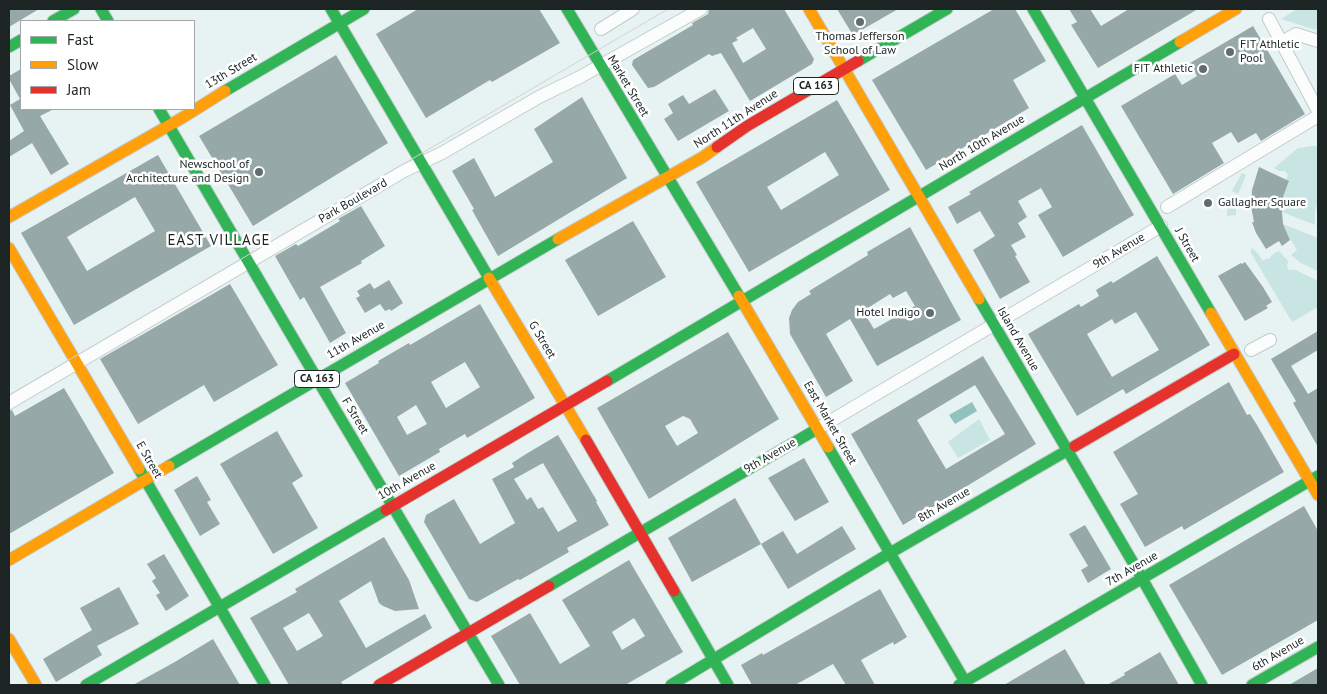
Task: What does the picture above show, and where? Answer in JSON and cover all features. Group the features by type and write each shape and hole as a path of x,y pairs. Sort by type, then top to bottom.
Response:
{"main road":[{"path":"55,20 74,9"},
{"path":"101,9 107,20"},
{"name":"G Street","path":"332,9 728,685"},
{"name":"13th Street","path":"195,109 364,9"},
{"name":"Market Street","path":"566,9 668,176"},
{"name":"Island Avenue","path":"809,9 1143,579 1202,685"},
{"name":"North 11th Avenue","path":"668,176 746,126 947,9"},
{"name":"J Street","path":"1033,9 1234,354 1314,479 1318,495"},
{"name":"North 10th Avenue","path":"742,300 1236,9"},
{"path":"9,47 20,41"},
{"name":"F Street","path":"160,110 316,379 500,685"},
{"name":"13th Street","path":"9,217 193,110"},
{"name":"11th Avenue","path":"9,560 489,278 668,176"},
{"name":"East Market Street","path":"668,176 890,553 963,684"},
{"name":"E Street","path":"9,248 265,685"},
{"name":"10th Avenue","path":"86,685 566,406 742,300"},
{"name":"8th Avenue","path":"670,685 890,553 1234,354"},
{"name":"9th Avenue","path":"379,685 817,429"},
{"name":"7th Avenue","path":"963,684 1314,479"},
{"path":"9,639 36,685"},
{"name":"6th Avenue","path":"1252,685 1318,646"}],"street":[{"path":"601,29 634,9"},
{"name":"Park Boulevard","path":"9,403 403,172 539,96 568,84 701,9"},
{"path":"1269,19 1318,111"},
{"path":"1282,42 1296,34 1318,41"},
{"path":"1188,204 1169,210 1318,116"},
{"name":"9th Avenue","path":"817,429 1161,226"},
{"path":"1251,350 1270,340"}],"shaded area":[{"path":"1297,9 1318,9 1316,30 1281,19"},
{"path":"1318,146 1318,202 1315,211 1315,225 1282,212 1283,197 1289,182 1286,180 1288,175 1285,171 1279,171 1274,168 1298,148"},
{"path":"1242,173 1246,175 1238,194 1232,191"},
{"path":"1228,202 1236,206 1236,215 1227,216"},
{"path":"1283,224 1318,238 1318,271 1301,263 1291,255 1297,250"},
{"path":"1251,248 1256,251 1263,261 1279,251 1288,261 1287,267 1289,270 1296,270 1318,281 1318,307 1292,322 1251,253"},
{"path":"972,402 977,411 955,424 949,415"},
{"path":"979,419 990,440 958,458 948,442"}],"building":[{"path":"9,9 39,9 20,20 9,27"},
{"path":"418,9 539,9 560,43 492,82 490,80 426,118 376,34"},
{"path":"709,9 784,9 814,59 812,64 750,101 721,53 712,56 709,54 654,87 648,88 632,65 633,60 693,25 692,23 708,14","holes":["753,28 766,49 743,63 732,43 738,40 736,38"]},
{"name":"Thomas Jefferson School of Law","path":"837,9 898,9 853,35"},
{"path":"994,9 1015,9 1046,61 1013,80 1029,108 926,170 872,80"},
{"path":"1069,9 1090,9 1101,26 1129,9 1198,9 1098,68 1071,25 1077,22"},
{"path":"1253,26 1305,114 1261,141 1256,133 1238,143 1231,132 1212,143 1224,163 1173,194 1121,106 1175,74 1182,85 1197,76 1190,63"},
{"path":"336,55 388,143 253,226 199,136"},
{"path":"20,70 20,99 9,79 9,76"},
{"path":"715,89 729,111 678,141 664,119 673,113 668,104 683,95 689,104"},
{"path":"582,97 627,178 498,256 452,171 474,158 495,197 553,162 534,129"},
{"path":"20,99 20,110 52,110 40,116 69,164 51,175 32,143 9,157 9,141 24,131 10,105"},
{"path":"837,100 890,190 749,272 696,182","holes":["825,152 839,175 781,210 767,187"]},
{"path":"1082,125 1134,215 1063,257 1038,215 1052,207 1041,188 1018,201 1027,217 1018,223 1026,237 1011,245 1030,282 1000,299 973,250 995,236 980,211 957,224 948,207 971,194 969,192"},
{"path":"158,155 211,246 74,325 21,233","holes":["135,197 155,231 87,271 67,237"]},
{"path":"1259,167 1289,181 1283,197 1282,212 1283,224 1290,240 1282,246 1279,241 1266,249 1256,233 1252,222 1254,222 1251,206 1252,190"},
{"path":"361,206 385,246 361,261 362,263 320,287 346,333 330,343 304,297 300,300 275,256 296,244 298,246"},
{"path":"633,221 666,277 598,316 565,260"},
{"path":"910,227 961,320 877,366 850,319 826,334 853,381 826,397 790,334 789,318 798,302 811,294 809,291 868,255 867,252","holes":["906,291 915,306 874,329 863,311 890,294 893,298"]},
{"path":"1157,256 1210,345 1126,394 1123,389 1077,416 1028,334 1079,304 1081,307 1099,296 1096,290 1111,281 1113,283","holes":["1136,312 1159,350 1112,377 1087,334 1112,319 1115,324"]},
{"path":"1245,262 1272,302 1266,306 1268,308 1245,321 1218,276"},
{"path":"389,280 403,303 391,311 390,309 385,311 380,304 365,313 356,298 360,296 357,291 370,283 374,289"},
{"path":"230,284 278,365 214,402 204,385 138,424 100,359"},
{"path":"480,304 535,398 467,438 465,434 439,449 440,452 399,476 345,383 379,363 378,361 409,343 410,345","holes":["465,362 480,387 446,408 431,382","416,405 427,424 407,435 397,417"]},
{"path":"1318,331 1318,350 1291,366 1308,394 1318,388 1318,447 1293,403 1296,401 1271,359"},
{"path":"728,332 779,419 649,499 597,408","holes":["683,416 690,419 698,433 677,446 665,426"]},
{"path":"983,356 1036,444 903,525 851,434","holes":["975,385 1005,434 946,469 917,420"]},
{"path":"1229,382 1247,415 1250,414 1284,472 1184,530 1182,526 1145,547 1120,504 1138,494 1113,452"},
{"path":"64,388 114,473 9,534 9,411 12,410 15,416"},
{"path":"277,431 303,476 292,483 318,528 273,554 220,464"},
{"path":"558,435 609,525 567,548 569,552 477,602 469,599 424,522 426,515 454,499 480,544 515,523 492,479 514,467 512,463","holes":["543,463 577,521 558,532 543,507 538,509 531,497 527,500 514,479"]},
{"path":"804,458 829,502 795,521 768,478"},
{"path":"197,476 211,500 207,502 220,524 200,536 174,490"},
{"path":"735,498 761,544 692,582 668,538"},
{"path":"1304,506 1318,531 1318,620 1222,675 1169,585"},
{"path":"1085,525 1111,569 1088,583 1081,570 1088,566 1069,534"},
{"path":"842,526 856,549 788,589 761,544 783,531 797,554"},
{"path":"384,537 409,580 419,609 395,611 383,606 379,603 371,581 339,601 366,648 425,614 432,628 341,682 343,685 289,685 250,618 297,592 295,589","holes":["309,613 323,636 297,651 283,628"]},
{"path":"164,554 189,596 166,611 156,595 160,593 152,581 156,578 147,564"},
{"path":"629,560 683,652 625,685 520,685 491,636 530,613 560,664 590,646 562,600","holes":["634,618 645,636 622,650 612,632"]},
{"path":"119,587 139,624 97,646 102,655 56,682 43,659 92,630 80,608"},
{"path":"880,589 907,637 894,645 893,642 861,660 875,685 846,685 833,664 795,685 752,685 741,665 762,653 763,655"},
{"path":"213,639 240,685 133,685 173,663"},
{"path":"1065,649 1086,685 1004,685"},
{"path":"1160,652 1179,685 1107,685 1125,675 1124,673"},
{"path":"1318,668 1318,685 1289,685"}],"tram line":[{"path":"9,395 668,9"}],"traffic: fast":[{"path":"55,20 74,9"},
{"path":"101,9 107,20"},
{"path":"331,9 489,278"},
{"path":"225,91 364,9"},
{"path":"567,9 739,296"},
{"path":"858,61 947,9"},
{"path":"1033,9 1211,313"},
{"path":"9,47 20,41"},
{"path":"607,381 1180,42"},
{"path":"160,110 317,379"},
{"path":"169,466 558,239"},
{"path":"979,299 1135,566 1202,685"},
{"path":"317,379 499,685"},
{"path":"549,586 817,429"},
{"path":"671,685 890,553 1075,446"},
{"path":"828,447 967,685"},
{"path":"139,469 265,685"},
{"path":"959,685 1318,476"},
{"path":"86,685 386,510"},
{"path":"674,591 728,685"},
{"path":"1252,685 1318,647"}],"traffic: slow":[{"path":"809,9 979,299"},
{"path":"1180,42 1236,9"},
{"path":"195,110 225,91"},
{"path":"9,217 195,110"},
{"path":"558,239 703,157 717,147"},
{"path":"9,248 139,469"},
{"path":"489,278 586,440"},
{"path":"739,296 828,447"},
{"path":"1211,313 1318,495"},
{"path":"9,560 169,466"},
{"path":"9,639 36,685"}],"traffic: jam":[{"path":"717,147 747,126 858,61"},
{"path":"1075,446 1234,354"},
{"path":"386,510 607,381"},
{"path":"586,440 674,591"},
{"path":"379,685 549,586"}],"place":[{"name":"Thomas Jefferson School of Law","path":"860,22"},
{"name":"FIT Athletic Pool","path":"1230,52"},
{"name":"FIT Athletic","path":"1203,69"},
{"name":"Newschool of Architecture and Design","path":"259,172"},
{"name":"Gallagher Square","path":"1208,203"},
{"name":"Hotel Indigo","path":"930,313"}],"district":[{"name":"EAST VILLAGE","path":"219,241"}]}
